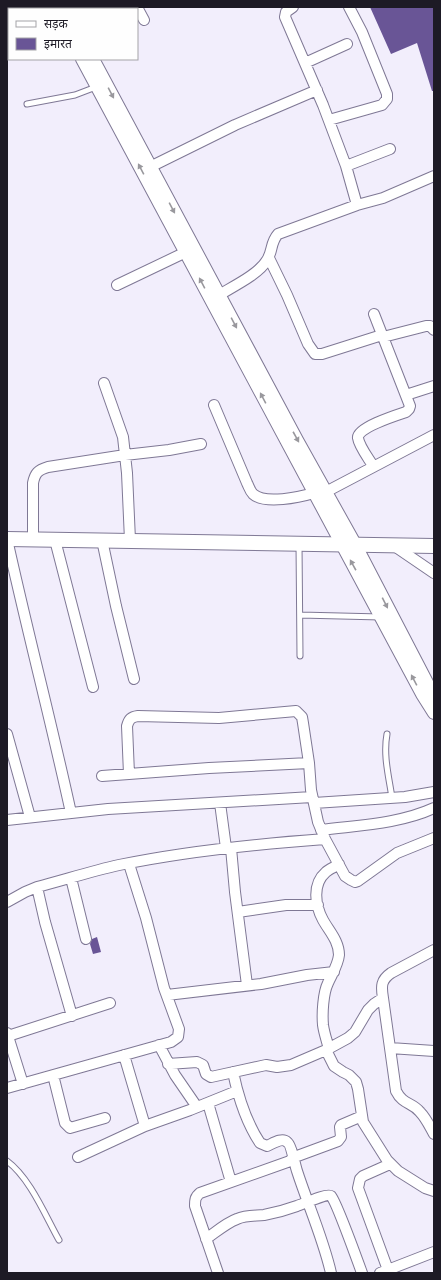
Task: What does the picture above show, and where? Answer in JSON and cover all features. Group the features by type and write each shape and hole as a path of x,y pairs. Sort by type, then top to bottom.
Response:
{"main road":[{"path":"7,539 434,546"}],"street":[{"path":"329,120 382,104 387,98 387,94 365,39 349,7"},
{"path":"138,9 144,20"},
{"path":"287,9 288,24 329,120 346,166 358,205"},
{"path":"305,63 347,44"},
{"path":"83,60 319,494 434,696"},
{"path":"94,60 219,295 319,494"},
{"path":"150,167 235,124 317,90"},
{"path":"346,166 390,149"},
{"path":"219,295 257,271 268,258 272,243 278,234 358,205 389,196 434,176"},
{"path":"117,285 186,252"},
{"path":"268,258 308,344 315,354 322,354 382,336 426,326 430,326 434,330"},
{"path":"373,466 360,443 358,437 359,434 366,428 406,412 410,406 374,314"},
{"path":"104,383 119,425 125,455 130,540"},
{"path":"406,395 434,386"},
{"path":"214,405 247,483 254,494 265,498 288,500 319,494 434,434"},
{"path":"33,539 33,483 34,476 38,471 48,467 201,444"},
{"path":"7,539 71,813"},
{"path":"55,540 93,686"},
{"path":"102,540 134,679"},
{"path":"348,544 381,617 422,694 434,713"},
{"path":"393,545 434,573"},
{"path":"129,774 127,726 131,717 220,718 290,711 296,712 302,717 313,800 318,822 345,876 355,882 358,881 397,853 434,838"},
{"path":"7,734 30,817"},
{"path":"102,776 309,763"},
{"path":"7,820 108,809 220,803 392,798 434,792"},
{"path":"220,803 229,848 247,986"},
{"path":"7,902 24,892 37,887 129,864 205,850 229,848 323,834 410,817 434,808"},
{"path":"7,1088 159,1045 175,1039 179,1034 179,1029 166,995 150,931 129,864"},
{"path":"339,864 326,871 317,882 316,890 322,919 338,944 339,957 334,972 325,990 323,1024 328,1049 334,1066 349,1075 356,1082 362,1116 368,1130 390,1164 398,1171 425,1188 434,1191"},
{"path":"71,878 86,939"},
{"path":"37,887 45,922 72,1016"},
{"path":"238,912 286,905 318,905"},
{"path":"434,950 386,976 382,983 396,1091 399,1097 419,1110 434,1134"},
{"path":"166,995 247,986 319,973 334,972"},
{"path":"168,1064 197,1062 203,1065 206,1074 211,1077 266,1065 277,1067 291,1065 328,1049 348,1038 355,1032 368,1010 383,998"},
{"path":"23,1084 8,1034 72,1016 110,1003"},
{"path":"159,1045 168,1064 198,1107"},
{"path":"390,1048 434,1051"},
{"path":"124,1055 145,1126"},
{"path":"233,1072 237,1091 243,1107 260,1143 267,1146 285,1140 289,1144 324,1246 331,1273"},
{"path":"53,1075 67,1126 70,1128 105,1118"},
{"path":"78,1157 145,1126 237,1091"},
{"path":"208,1103 231,1182"},
{"path":"218,1273 195,1206 195,1200 200,1193 338,1141 341,1137 341,1125 362,1116"},
{"path":"390,1164 363,1176 360,1179 358,1188 384,1272 434,1252"},
{"path":"206,1238 237,1218 277,1212 308,1203 326,1195 333,1198 362,1273"}],"lane":[{"path":"27,104 75,95 97,86"},
{"path":"299,543 300,656"},
{"path":"300,615 381,617"},
{"path":"387,734 385,742 386,759 392,798"},
{"path":"7,1161 19,1171 26,1180 59,1240"}],"building":[{"path":"370,7 434,7 434,91 432,91 417,43 391,54"},
{"path":"97,937 101,952 93,954 90,944 92,939"}]}
